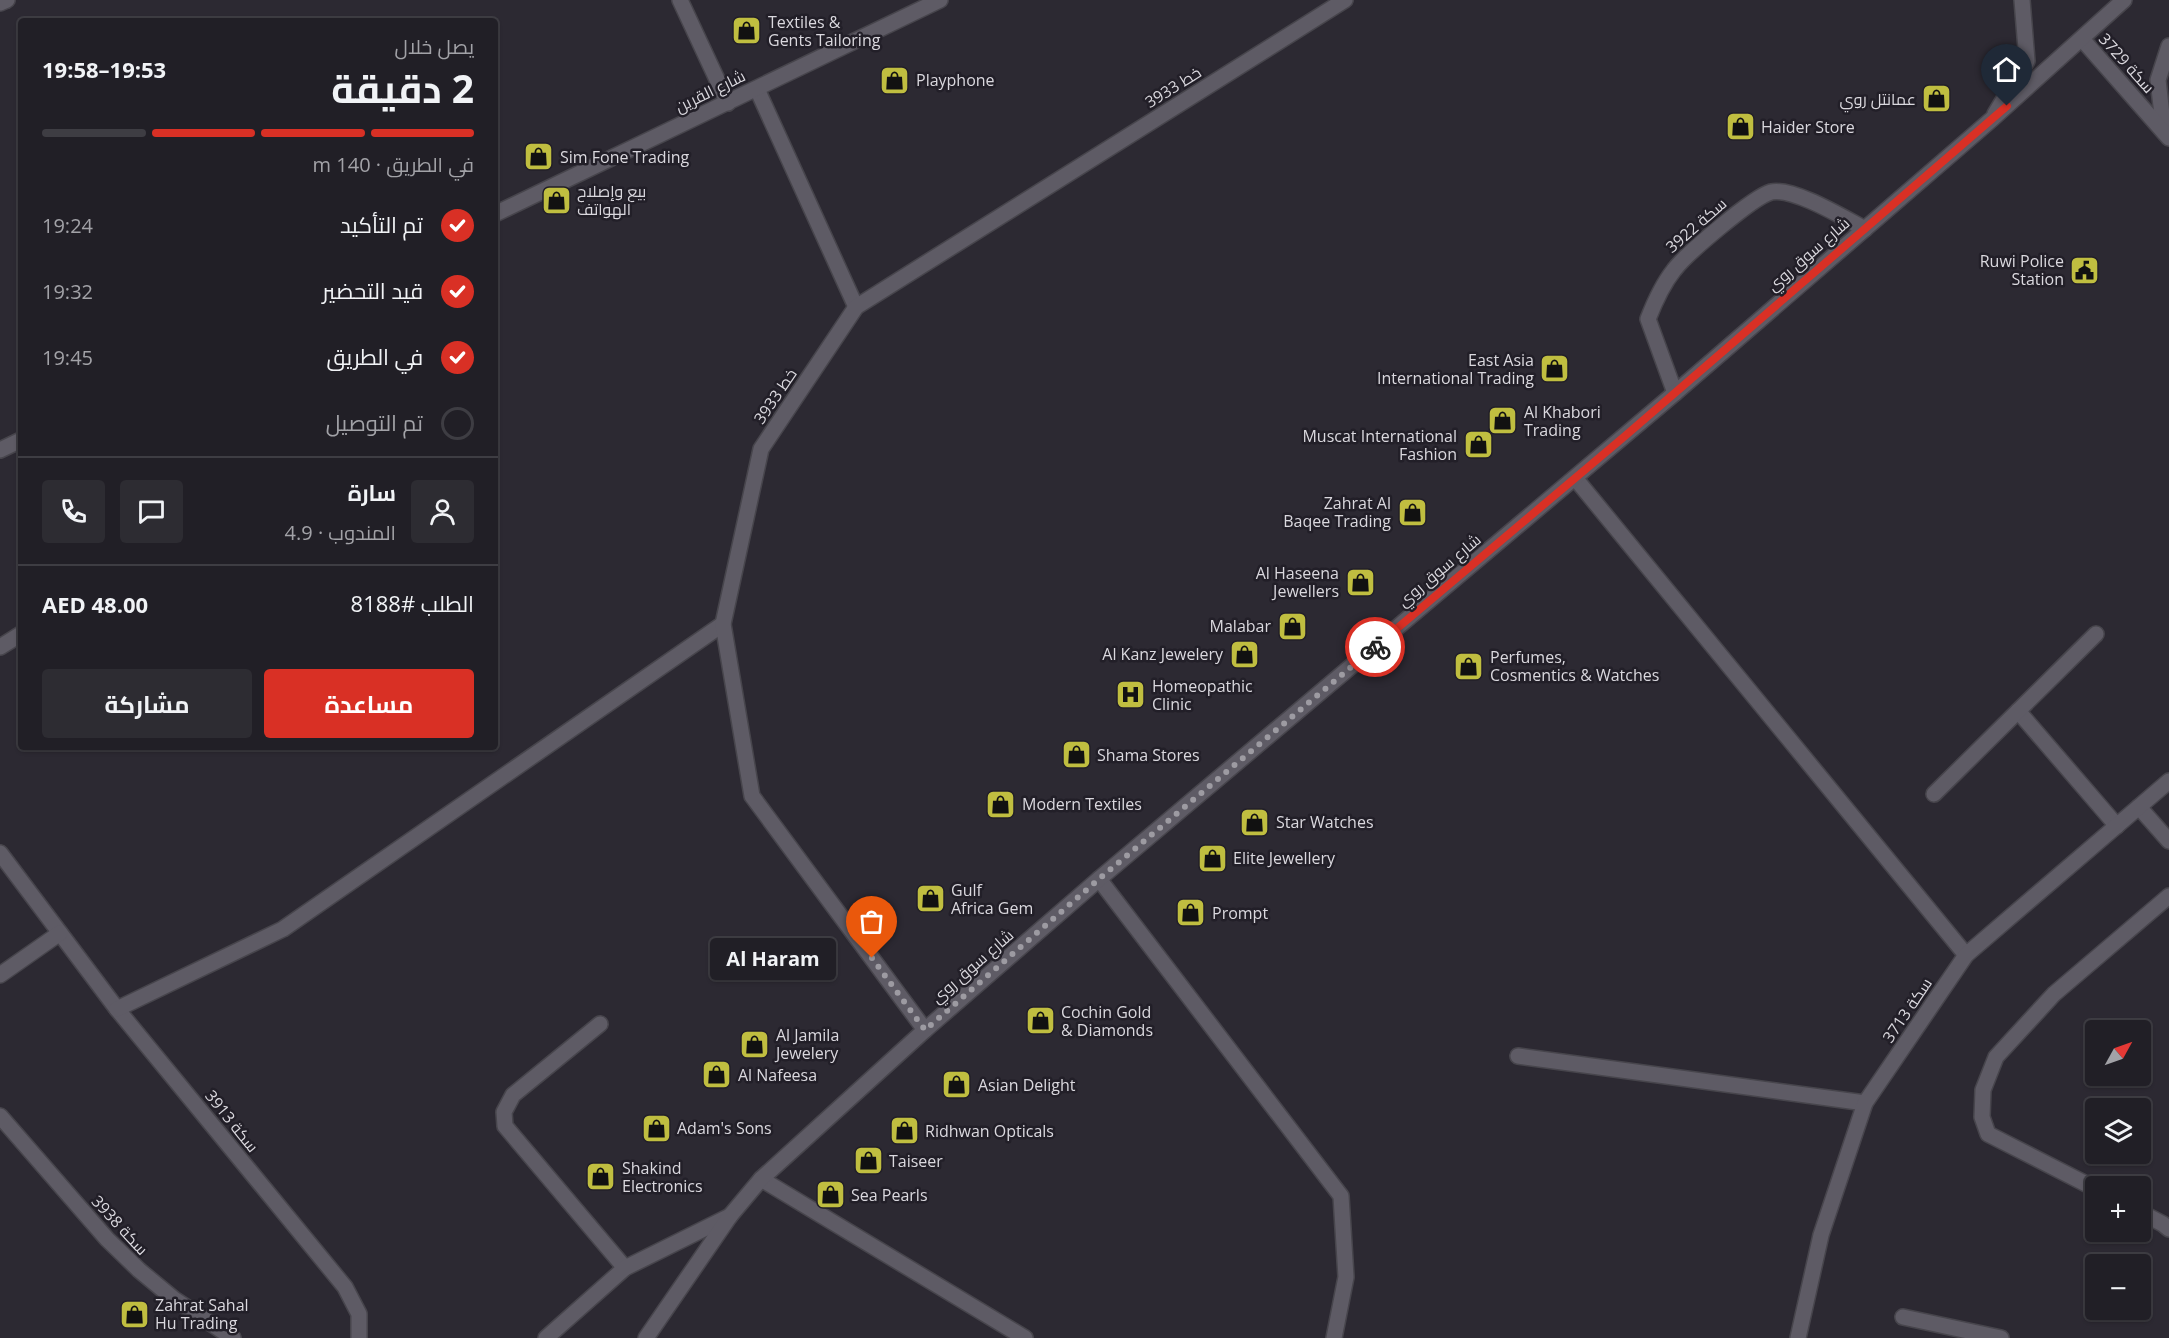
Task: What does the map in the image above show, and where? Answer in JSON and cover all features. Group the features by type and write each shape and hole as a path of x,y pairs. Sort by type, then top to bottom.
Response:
{"street":[{"path":"0,3 7,0"},
{"path":"680,0 728,103"},
{"name":"شارع القرين","path":"498,213 940,0"},
{"name":"3933 خط","path":"925,1030 752,796 723,624 760,449 856,307 1345,0"},
{"path":"1992,119 2026,61 2022,0"},
{"name":"شارع سوق روي","path":"646,1338 730,1216 761,1179 925,1030 1099,879 1675,393 1992,119 2124,0"},
{"name":"سكة 3729","path":"2082,39 2167,135"},
{"path":"2167,135 2158,80 2169,46"},
{"path":"756,89 856,307"},
{"name":"سكة 3922","path":"1675,393 1648,319 1658,294 1674,269 1747,205 1772,192 1798,195 1865,229"},
{"path":"0,450 18,441"},
{"path":"1575,478 1966,955"},
{"path":"117,1010 283,929 723,624"},
{"path":"1934,794 2096,634"},
{"path":"0,647 18,636"},
{"path":"2018,711 2117,826"},
{"name":"سكة 3713","path":"1798,1338 1821,1235 1865,1103 1966,955 2169,781"},
{"path":"2139,807 2169,841"},
{"name":"سكة 3913","path":"0,853 117,1010 345,1287 359,1314 359,1338"},
{"path":"1099,879 1341,1196 1346,1277 1334,1338"},
{"path":"2085,1183 1988,1134 1982,1116 1983,1090 1996,1057 2054,994 2169,896"},
{"path":"0,975 60,933"},
{"path":"600,1024 513,1095 504,1112 505,1126 625,1268"},
{"path":"1518,1056 1865,1103"},
{"name":"سكة 3938","path":"0,1116 107,1239 139,1270 174,1299 233,1338"},
{"path":"761,1179 1025,1338"},
{"path":"546,1338 625,1268 730,1216"},
{"path":"2151,1217 2167,1224"},
{"path":"1903,1317 2001,1338"}],"way so far":[{"path":"872,958 925,1030 1099,879 1375,647"}],"place":[{"name":"Textiles & Gents Tailoring","path":"747,31"},
{"name":"Playphone","path":"895,80"},
{"name":"عمانتل روي","path":"1937,99"},
{"name":"Haider Store","path":"1740,127"},
{"name":"Sim Fone Trading","path":"539,157"},
{"name":"بيع وإصلاح الهواتف","path":"556,200"},
{"name":"Ruwi Police Station","path":"2085,270"},
{"name":"East Asia International Trading","path":"1555,369"},
{"name":"Al Khabori Trading","path":"1503,421"},
{"name":"Muscat International Fashion","path":"1478,445"},
{"name":"Zahrat Al Baqee Trading","path":"1412,512"},
{"name":"Al Haseena Jewellers","path":"1360,582"},
{"name":"Malabar","path":"1292,626"},
{"name":"Al Kanz Jewelery","path":"1244,654"},
{"name":"Perfumes, Cosmentics & Watches","path":"1469,666"},
{"name":"Homeopathic Clinic","path":"1131,695"},
{"name":"Shama Stores","path":"1076,755"},
{"name":"Modern Textiles","path":"1001,804"},
{"name":"Star Watches","path":"1255,822"},
{"name":"Elite Jewellery","path":"1212,858"},
{"name":"Gulf Africa Gem","path":"930,899"},
{"name":"Prompt","path":"1191,913"},
{"name":"Al Haram","path":"872,958"},
{"name":"Cochin Gold & Diamonds","path":"1040,1021"},
{"name":"Al Jamila Jewelery","path":"755,1044"},
{"name":"Al Nafeesa","path":"717,1075"},
{"name":"Asian Delight","path":"957,1085"},
{"name":"Adam's Sons","path":"656,1128"},
{"name":"Ridhwan Opticals","path":"904,1131"},
{"name":"Taiseer","path":"868,1161"},
{"name":"Shakind Electronics","path":"601,1177"},
{"name":"Sea Pearls","path":"830,1195"},
{"name":"Zahrat Sahal Hu Trading","path":"134,1314"}],"route":[{"path":"1375,647 1625,436 2007,106"}]}
